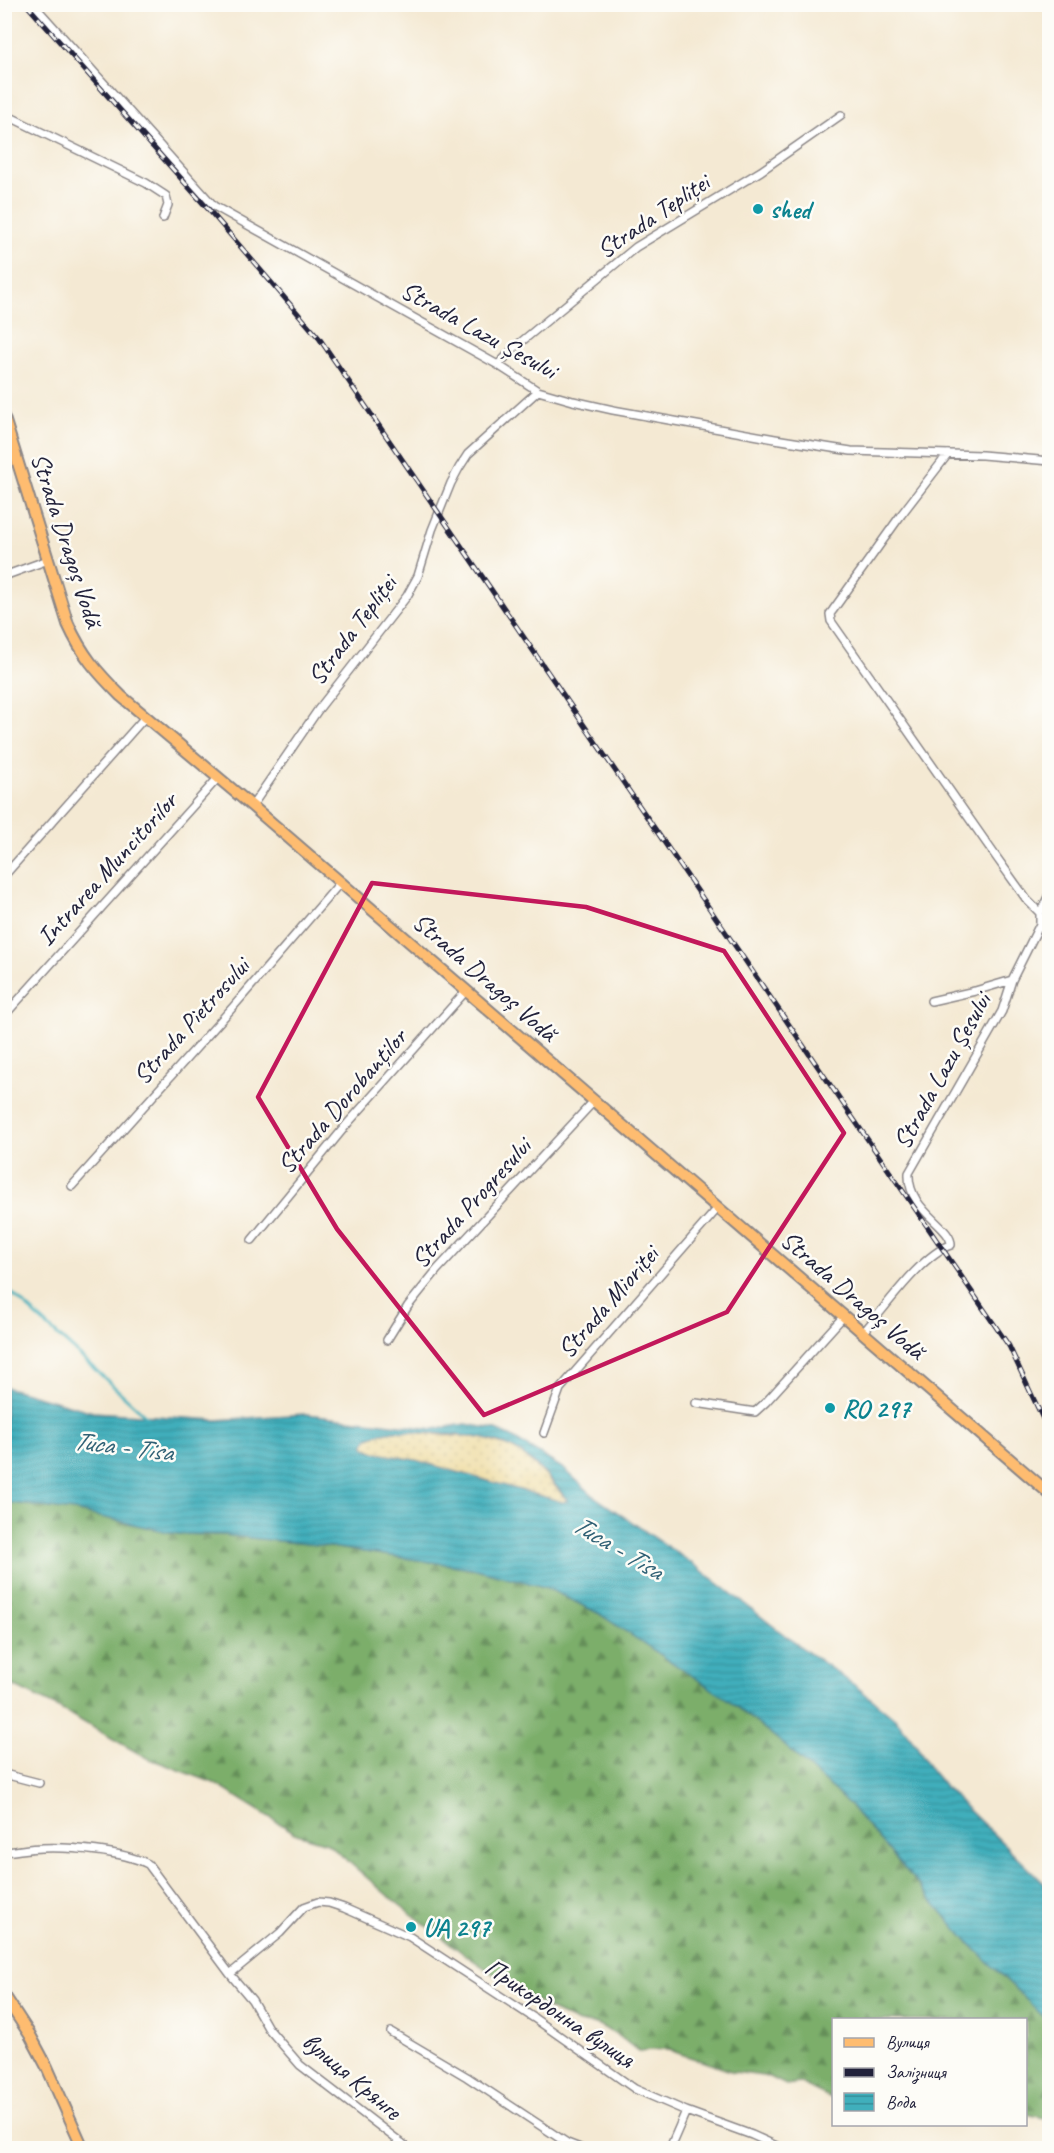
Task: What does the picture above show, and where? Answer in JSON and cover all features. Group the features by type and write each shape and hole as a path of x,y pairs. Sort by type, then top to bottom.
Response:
{"main road":[{"name":"Strada Dragoș Vodă","path":"4,418 69,624 79,648 108,683 1050,1494"},
{"path":"4,1995 30,2035 47,2067 83,2148"}],"street":[{"name":"Strada Lazu Șesului","path":"33,4 214,206 498,365 538,392 613,410 851,451 948,454 1050,461"},
{"path":"4,114 146,183 166,196 168,205 163,218"},
{"name":"Strada Tepliței","path":"498,365 515,347 636,247 761,171 842,116"},
{"name":"Strada Tepliței","path":"252,806 318,710 407,596 418,576 432,530 451,483 468,454 538,392"},
{"path":"948,454 830,614 831,621 996,858 1027,900 1040,913"},
{"path":"4,576 48,560"},
{"path":"4,876 146,716"},
{"name":"Intrarea Muncitorilor","path":"4,1016 218,778"},
{"name":"Strada Pietrosului","path":"72,1185 233,1007 340,883"},
{"name":"Strada Lazu Șesului","path":"863,1333 924,1262 951,1245 951,1238 933,1221 911,1194 909,1173 991,1032 1002,1011 1012,980 1046,929 1040,924 1040,913 1050,893"},
{"path":"931,1001 1012,980"},
{"name":"Strada Dorobanților","path":"252,1240 348,1123 466,991"},
{"name":"Strada Progresului","path":"387,1340 408,1306 438,1270 594,1101"},
{"name":"Strada Mioriței","path":"544,1433 560,1389 718,1208"},
{"path":"696,1403 755,1412 843,1317"},
{"path":"4,1774 39,1783"},
{"path":"4,1852 41,1847 82,1850 134,1857 148,1864 230,1974"},
{"name":"Прикордонна вулиця","path":"230,1974 280,1933 304,1907 318,1902 337,1905 410,1937 534,2018 634,2089 781,2148"},
{"name":"вулиця Крянге","path":"230,1974 252,2000 268,2028 300,2065 408,2148"},
{"path":"391,2031 467,2077 567,2143 580,2148"},
{"path":"670,2148 686,2111"}],"highlighted area":[{"path":"372,883 586,907 724,951 844,1133 727,1312 484,1415 337,1229 258,1097"}],"green space":[{"path":"5,1502 74,1511 178,1534 224,1535 318,1545 472,1568 545,1587 598,1613 727,1699 781,1742 848,1803 967,1941 1049,2022 1049,2119 1027,2114 1027,2018 832,2018 832,2099 800,2083 786,2085 770,2077 734,2072 666,2049 638,2051 597,2024 579,2023 549,2009 507,1983 464,1954 387,1895 327,1843 297,1834 214,1783 145,1757 57,1707 5,1682"}],"sand":[{"path":"394,1431 482,1438 512,1448 546,1476 568,1501 562,1502 415,1460 377,1453 364,1447 367,1439 377,1434"}],"water":[{"name":"Тиса - Tisa","path":"5,1387 93,1412 216,1420 306,1414 434,1429 466,1424 494,1429 510,1436 564,1469 595,1497 696,1566 791,1640 857,1687 897,1720 946,1788 1049,1888 1049,2022 967,1941 848,1803 781,1742 727,1699 598,1613 545,1587 472,1568 318,1545 224,1535 178,1534 74,1511 5,1502","holes":["394,1431 471,1437 501,1443 529,1459 544,1472 568,1501 562,1502 415,1460 377,1453 364,1447 367,1439 377,1434"]}],"waterway":[{"path":"4,1286 147,1417"}],"railway":[{"path":"26,4 319,338 1009,1346 1050,1434"}],"place":[{"name":"shed","path":"758,209"},
{"name":"RO 297","path":"830,1408"},
{"name":"UA 297","path":"411,1927"}]}
